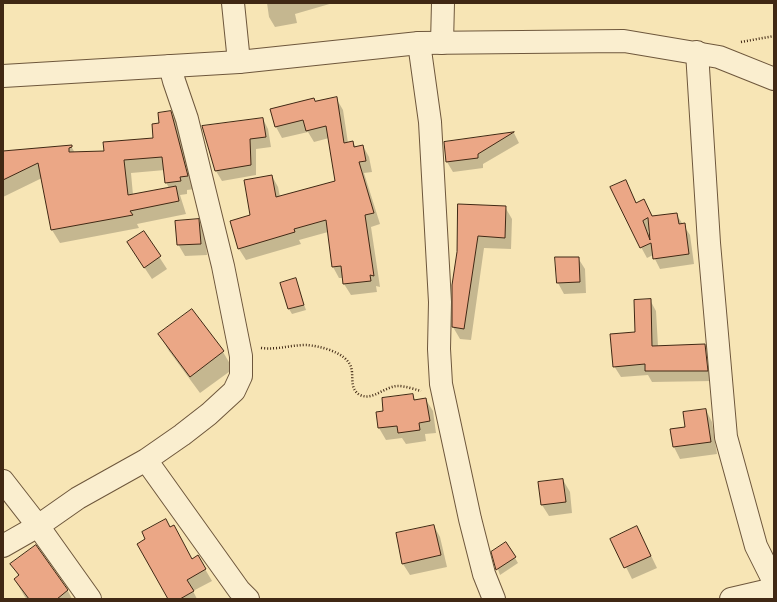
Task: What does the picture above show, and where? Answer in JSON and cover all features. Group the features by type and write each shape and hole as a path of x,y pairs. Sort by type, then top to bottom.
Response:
{"street":[{"path":"233,3 239,62"},
{"path":"442,43 443,3"},
{"path":"3,76 239,62 419,43 624,41 697,52 719,57 774,79"},
{"path":"419,43 430,122 440,302 439,348 443,392 470,519 484,574 494,599"},
{"path":"697,52 709,243 726,437 756,546 774,582"},
{"path":"3,546 38,526 78,498 146,460 209,414 234,391 241,376 241,356 223,266 187,119 170,66"},
{"path":"146,460 234,584 248,599"},
{"path":"3,480 90,599"},
{"path":"731,599 774,589"}],"path":[{"path":"238,344 279,349 306,345 317,346 341,355 351,367 354,389 359,394 364,396 371,396 388,388 398,386 425,392 443,392"}],"building":[{"path":"337,97 344,143 353,141 354,147 363,145 366,161 359,162 374,213 365,215 374,276 370,275 371,281 343,284 341,266 332,267 326,220 294,229 295,232 238,249 230,221 250,215 244,180 272,175 276,197 335,181 326,126 306,131 303,120 275,127 270,109 314,98 315,101"},
{"path":"171,111 188,176 180,177 181,181 165,183 162,157 124,160 128,195 176,186 179,201 130,211 133,215 51,230 38,163 3,180 3,151 72,145 72,147 69,148 69,152 104,151 103,142 153,138 152,124 159,123 158,113"},
{"path":"263,118 266,137 250,139 251,165 215,171 202,126"},
{"path":"514,132 478,154 478,158 446,162 444,142"},
{"path":"626,180 636,203 644,199 652,216 677,213 679,224 685,223 689,254 653,259 651,243 640,248 610,187","holes":["648,218 650,240 643,221"]},
{"path":"458,204 506,206 505,238 478,236 464,329 452,327 452,285 457,252"},
{"path":"199,219 201,244 177,245 175,221"},
{"path":"144,231 161,256 144,268 127,242"},
{"path":"555,257 579,257 580,282 557,283"},
{"path":"296,278 304,305 288,309 280,283"},
{"path":"651,299 652,346 705,344 708,371 645,371 645,364 613,367 610,334 635,332 634,300"},
{"path":"192,309 224,351 190,377 158,334"},
{"path":"413,394 414,400 426,398 430,421 419,423 420,430 398,433 397,426 378,428 376,412 383,411 382,398"},
{"path":"706,409 711,442 673,447 670,429 685,427 683,412"},
{"path":"563,479 566,502 541,505 538,482"},
{"path":"166,519 170,527 174,525 192,559 198,555 206,569 187,580 194,591 180,599 168,599 137,544 145,539 142,532"},
{"path":"434,525 441,555 402,564 396,533"},
{"path":"637,526 651,556 624,568 610,539"},
{"path":"506,542 516,557 496,570 491,552"},
{"path":"36,545 68,590 57,599 29,599 14,579 19,575 10,564"}]}
